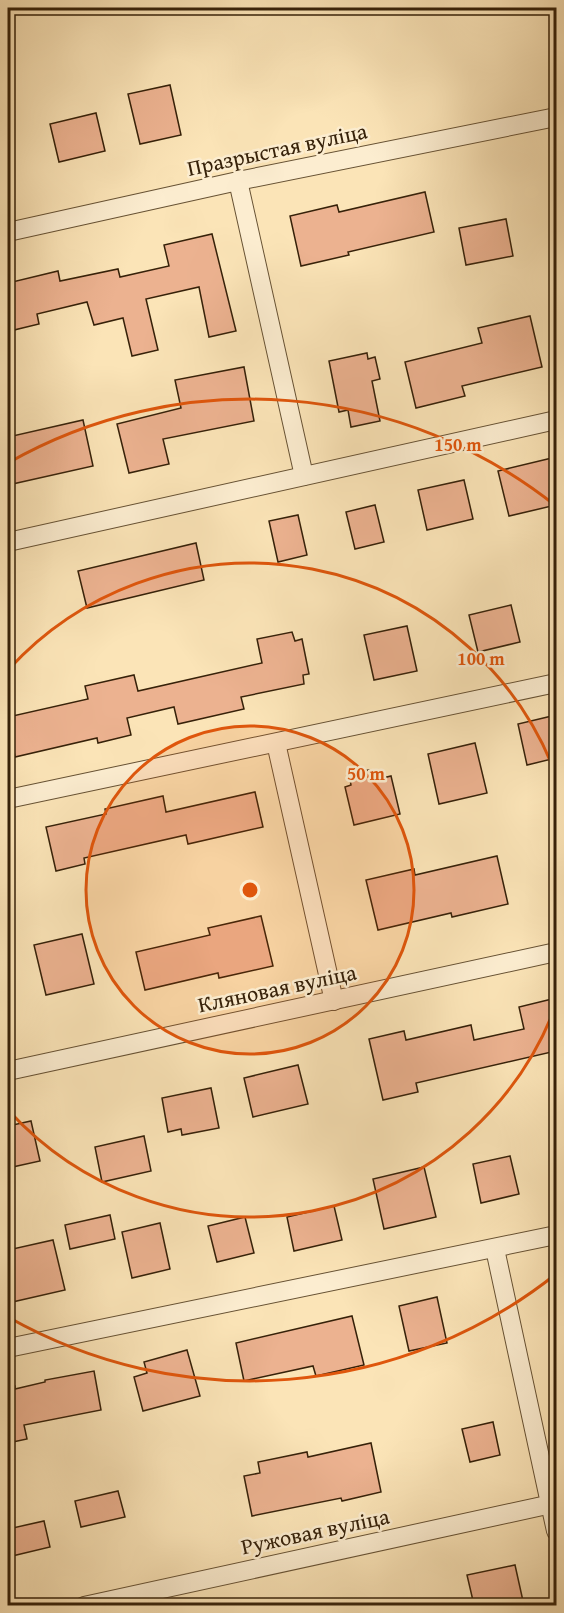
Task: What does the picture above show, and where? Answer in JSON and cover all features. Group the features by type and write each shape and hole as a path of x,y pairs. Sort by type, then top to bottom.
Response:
{"street":[{"name":"Празрыстая вуліца","path":"8,232 238,181 556,117"},
{"path":"238,181 304,476"},
{"path":"8,542 556,420"},
{"path":"8,799 556,683"},
{"path":"276,742 334,1000"},
{"name":"Кляновая вуліца","path":"8,1071 556,952"},
{"path":"8,1348 556,1235"},
{"path":"495,1249 554,1503 556,1531"},
{"name":"Ружовая вуліца","path":"84,1605 554,1503"}],"building":[{"path":"170,85 181,135 140,144 128,94"},
{"path":"96,113 105,151 59,162 50,124"},
{"path":"425,192 434,232 348,252 349,255 301,266 290,216 337,205 339,212"},
{"path":"506,219 513,256 466,265 459,228"},
{"path":"212,234 236,331 209,337 199,287 146,299 158,350 132,356 123,318 94,325 87,302 37,314 39,324 14,330 12,322 8,323 8,283 58,271 60,281 118,269 120,277 169,266 164,245"},
{"path":"530,316 542,367 462,386 465,396 416,408 405,362 482,343 478,328"},
{"path":"367,353 368,359 375,357 380,379 372,381 380,421 351,427 348,410 339,412 329,361"},
{"path":"244,367 254,421 163,439 169,464 129,473 117,424 181,408 175,380"},
{"path":"83,420 93,466 8,485 8,437"},
{"path":"556,457 556,505 509,516 498,471"},
{"path":"464,480 473,519 427,530 418,490"},
{"path":"375,505 384,542 355,549 346,512"},
{"path":"298,515 307,555 278,562 269,521"},
{"path":"196,543 204,580 87,608 78,571"},
{"path":"511,605 520,642 478,652 469,615"},
{"path":"407,626 417,671 374,680 364,635"},
{"path":"292,632 295,641 302,639 309,674 303,675 304,684 241,697 244,709 178,724 174,707 127,718 131,735 98,743 97,738 15,757 8,717 88,699 85,686 134,675 138,691 262,663 257,639"},
{"path":"556,715 556,758 527,765 518,724"},
{"path":"475,743 487,793 439,804 428,754"},
{"path":"369,770 371,781 391,776 400,814 354,825 345,787 351,785 349,774"},
{"path":"255,792 263,827 188,844 186,835 84,858 85,864 56,871 46,827 106,814 105,809 163,796 166,812"},
{"path":"497,856 508,904 452,917 451,913 378,930 366,880 414,869 415,875"},
{"path":"261,916 273,966 219,978 218,973 145,990 136,952 210,935 208,928"},
{"path":"82,934 94,984 46,995 34,945"},
{"path":"556,998 556,1051 416,1083 418,1092 383,1100 369,1039 404,1031 406,1040 471,1025 474,1040 524,1029 519,1007"},
{"path":"298,1065 308,1104 253,1117 244,1078"},
{"path":"211,1088 219,1128 182,1135 181,1129 168,1132 162,1098"},
{"path":"31,1121 40,1161 8,1168 8,1126"},
{"path":"144,1136 151,1171 102,1182 95,1147"},
{"path":"510,1156 519,1194 481,1203 473,1164"},
{"path":"424,1167 436,1217 384,1229 373,1179"},
{"path":"334,1206 342,1240 294,1251 287,1217"},
{"path":"110,1215 115,1239 70,1249 65,1225"},
{"path":"245,1217 254,1253 217,1262 208,1226"},
{"path":"160,1223 170,1269 132,1278 122,1232"},
{"path":"53,1240 65,1290 8,1303 8,1250"},
{"path":"437,1297 447,1343 409,1351 399,1306"},
{"path":"352,1316 364,1365 316,1376 313,1366 244,1381 236,1343"},
{"path":"187,1350 200,1396 143,1411 134,1377 147,1373 144,1362"},
{"path":"94,1371 101,1410 24,1425 27,1439 8,1443 8,1387 15,1386 15,1389 45,1382 45,1380"},
{"path":"493,1422 500,1455 470,1462 462,1429"},
{"path":"371,1443 381,1492 252,1516 244,1476 260,1473 258,1462 307,1452 308,1457"},
{"path":"118,1491 125,1517 81,1527 75,1501"},
{"path":"44,1521 50,1547 8,1557 8,1529"},
{"path":"515,1565 523,1601 502,1605 474,1605 467,1575"}]}
